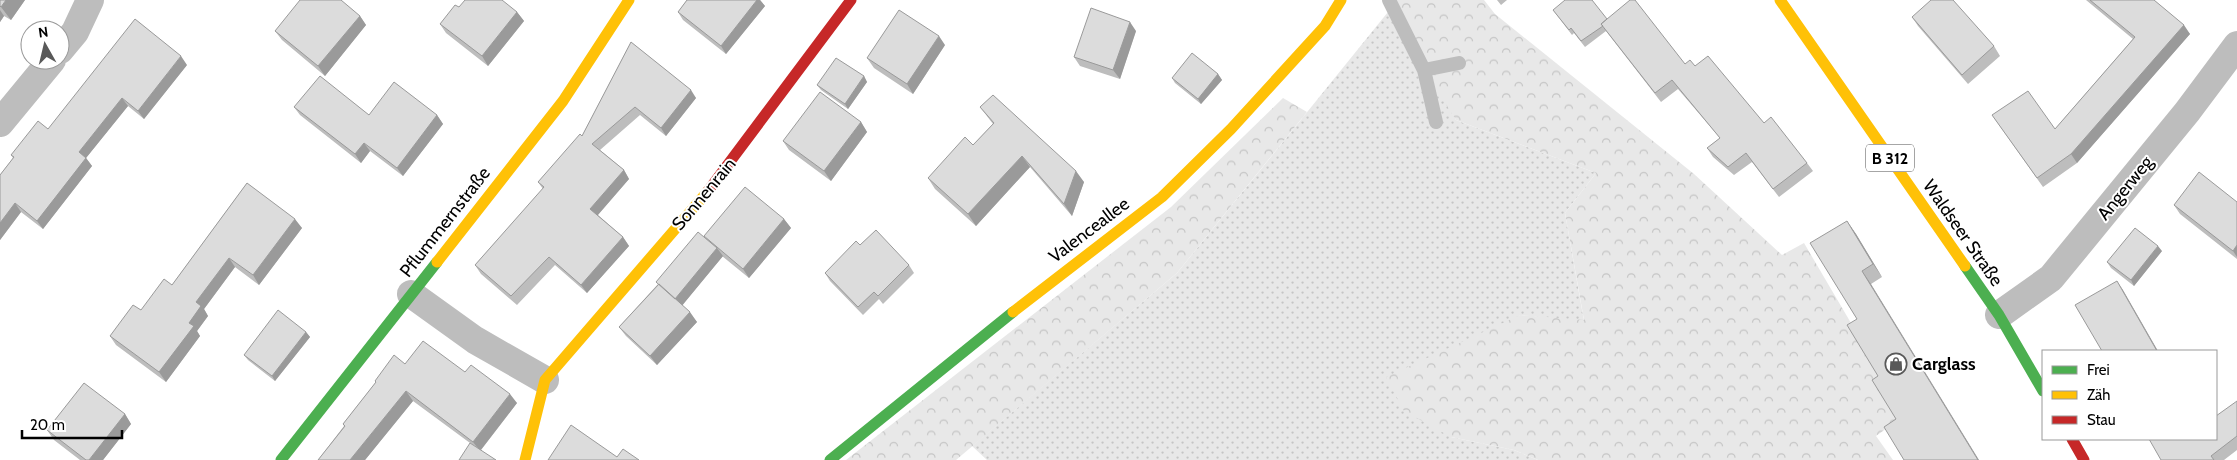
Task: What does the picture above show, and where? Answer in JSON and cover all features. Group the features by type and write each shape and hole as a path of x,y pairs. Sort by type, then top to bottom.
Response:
{"street":[{"path":"70,37 90,0"},
{"name":"Pflummernstraße","path":"281,460 563,101 629,0"},
{"name":"Sonnenrain","path":"526,460 545,380 723,173 851,0"},
{"name":"Valenceallee","path":"830,460 1046,284 1162,197 1230,129 1307,46 1325,26 1341,0"},
{"name":"Waldseer Straße","path":"1780,0 1999,315 2042,389"},
{"name":"Angerweg","path":"1999,315 2051,278 2187,112 2237,45"},
{"path":"0,123 44,70"},
{"path":"411,294 475,340 545,380"},
{"path":"2073,440 2084,460"}],"lane":[{"path":"1390,0 1424,70 1436,122"},
{"path":"1424,70 1459,63"}],"green space":[{"path":"1395,0 1484,0 1495,14 1694,174 1782,255 1804,243 1905,415 1876,436 1893,460 1538,460 1514,450 1451,437 1404,411 1386,377 1520,315 1584,320 1565,213 1596,173 1456,120 1424,70"},
{"path":"1392,7 1456,120 1596,173 1565,213 1584,321 1520,315 1451,437 1514,450 1538,460 987,460 972,446 1177,273"},
{"path":"1283,98 1307,112 1177,273 956,460 846,460 1171,207"}],"building":[{"path":"0,0 6,0 1,7 0,6"},
{"path":"300,0 341,0 360,16 318,66 275,31"},
{"path":"465,0 502,0 517,12 482,56 440,24 455,5 459,7"},
{"path":"687,0 757,0 721,46 678,12"},
{"path":"1565,0 1592,0 1607,19 1601,24 1603,26 1581,41 1571,28 1569,30 1553,10"},
{"path":"1630,0 1635,0 1685,64 1690,60 1695,66 1708,56 1764,123 1771,117 1807,163 1773,189 1746,153 1728,167 1707,148 1720,138 1672,80 1655,93 1601,24"},
{"path":"1931,0 1953,0 1994,46 1962,75 1912,17"},
{"path":"2090,0 2154,0 2184,25 2071,154 2037,178 1992,115 2028,91 2055,129 2135,37"},
{"path":"1091,8 1130,22 1113,70 1074,57"},
{"path":"899,10 939,36 907,84 867,58"},
{"path":"135,19 181,56 138,111 122,98 79,152 86,158 37,221 15,203 0,223 0,175 14,157 11,155 38,121 48,129"},
{"path":"631,42 691,90 661,128 635,107 592,144 624,170 590,209 623,237 581,285 549,257 511,296 475,265 544,187 538,182 580,134 582,136"},
{"path":"1192,53 1218,74 1198,99 1172,78"},
{"path":"836,58 864,76 845,104 817,85"},
{"path":"320,76 369,115 394,82 437,115 397,168 364,143 355,154 294,107"},
{"path":"820,92 861,122 824,171 783,141"},
{"path":"993,95 1076,171 1064,204 1022,156 968,214 928,178 965,137 973,145 994,123 980,107"},
{"path":"2199,172 2237,202 2237,245 2233,251 2174,205"},
{"path":"247,183 295,219 253,275 229,258 196,302 201,306 189,323 194,326 159,372 110,336 133,305 141,310 164,279 172,285"},
{"path":"745,187 784,219 743,269 704,236"},
{"name":"Carglass","path":"1847,221 1873,264 1862,271 1978,460 1904,460 1884,427 1896,419 1872,380 1878,376 1847,325 1857,319 1810,243"},
{"path":"2135,228 2158,246 2131,280 2107,262"},
{"path":"876,230 909,265 878,296 874,292 858,307 825,273 856,241 860,245"},
{"path":"698,232 717,248 675,299 656,282"},
{"path":"2117,281 2156,350 2101,350 2075,305"},
{"path":"659,284 690,312 650,356 619,327"},
{"path":"278,310 306,332 272,376 244,355"},
{"path":"423,341 465,372 471,365 510,394 473,442 406,391 350,460 318,460 345,426 343,424 376,382 394,355 405,364"},
{"path":"84,383 125,414 89,460 86,460 47,430"},
{"path":"2237,401 2237,436 2211,456 2214,460 2161,460 2150,440 2217,440 2217,415"},
{"path":"571,425 617,457 623,449 639,460 548,460"},
{"path":"470,443 496,460 459,460"}],"traffic: fast":[{"path":"281,460 437,262"},
{"path":"1965,266 1999,315 2042,389"},
{"path":"830,460 1013,312"}],"traffic: slow":[{"path":"437,262 563,101 629,0"},
{"path":"1013,312 1162,197 1231,129 1325,26 1341,0"},
{"path":"1780,0 1965,266"},
{"path":"525,460 545,380 708,191"}],"traffic: jam":[{"path":"708,191 851,0"},
{"path":"2073,440 2084,460"}],"place":[{"name":"Carglass","path":"1896,364"}]}
